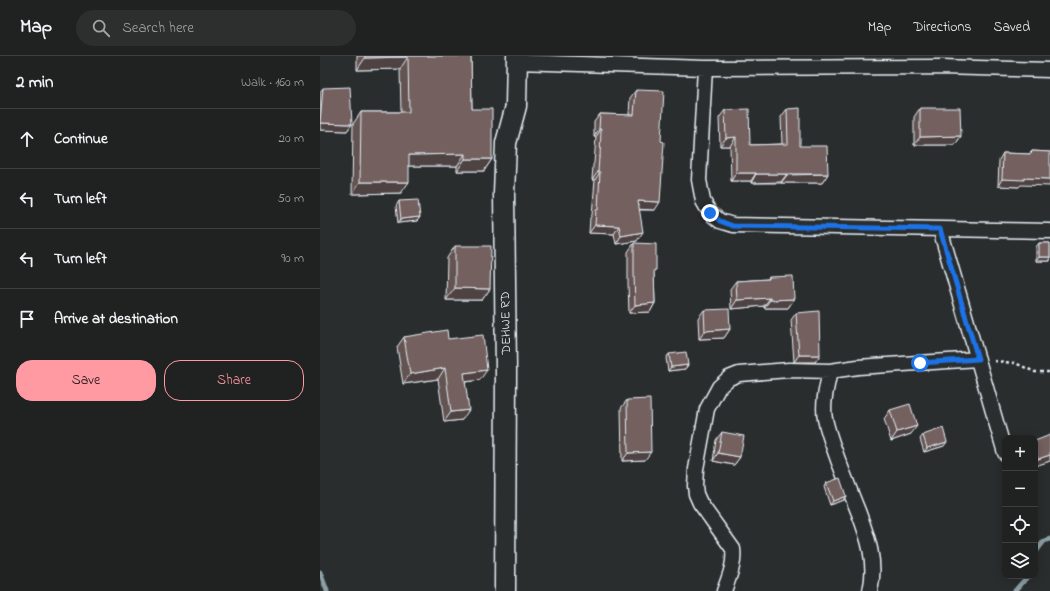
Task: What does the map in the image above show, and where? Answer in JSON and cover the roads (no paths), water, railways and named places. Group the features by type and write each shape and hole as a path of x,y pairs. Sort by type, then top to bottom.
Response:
{"street":[{"path":"517,59 705,68 941,67 1050,70"},
{"name":"DEHWE RD","path":"505,591 506,371 504,194 506,143 516,106 517,59"},
{"path":"705,68 699,180 703,201 710,213 720,221 733,226 1050,231"},
{"path":"940,229 1002,443"},
{"path":"724,591 733,567 733,549 700,503 696,494 695,486 696,469 707,409 719,387 729,378 739,374 789,370 830,370 978,359"},
{"path":"830,370 825,400 825,418 830,438 866,531 873,566 870,591"}],"waterway":[{"path":"1038,549 1044,541 1050,539"},
{"path":"320,572 327,591"},
{"path":"1015,591 1025,579"}]}
